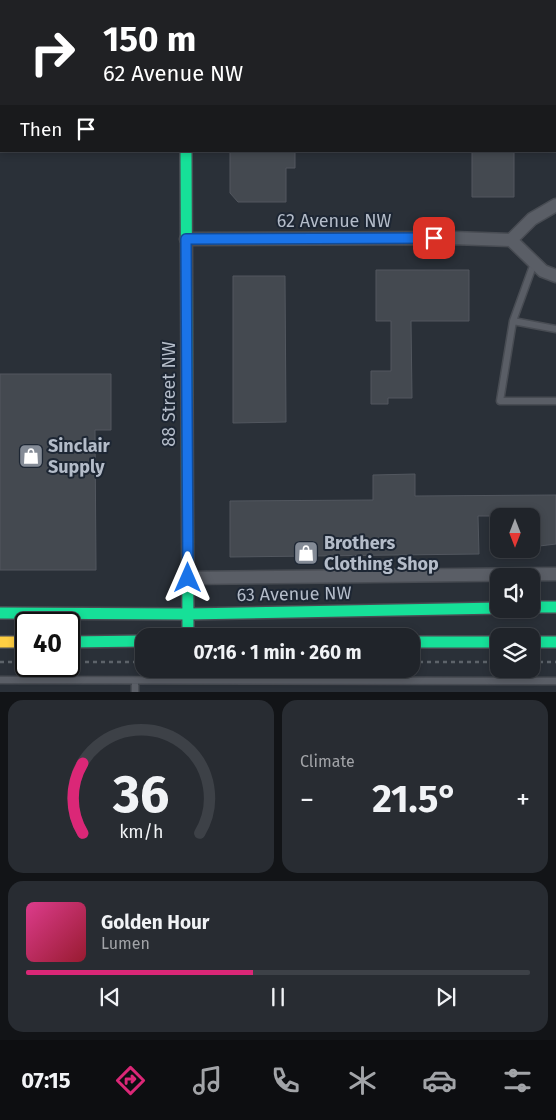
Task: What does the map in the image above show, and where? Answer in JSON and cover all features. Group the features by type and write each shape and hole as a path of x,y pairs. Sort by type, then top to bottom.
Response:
{"main road":[{"name":"88 Street NW","path":"186,152 188,628"},
{"path":"540,607 556,607"},
{"name":"63 Avenue NW","path":"0,613 188,614 490,608"},
{"path":"0,642 15,642"},
{"path":"80,642 135,642"},
{"path":"420,642 490,642"},
{"path":"540,642 556,642"}],"street":[{"path":"556,205 532,218 511,240 543,270 556,276"},
{"name":"62 Avenue NW","path":"186,239 453,238 511,240"},
{"name":"63 Avenue NW","path":"188,578 556,574"}],"lane":[{"path":"534,262 513,321 500,401 556,400"},
{"path":"513,321 556,329"},
{"path":"0,680 556,681"},
{"path":"135,681 135,692"}],"path":[{"path":"0,662 15,662"},
{"path":"80,662 135,662"},
{"path":"420,662 490,662"},
{"path":"540,662 556,662"}],"building":[{"path":"230,152 295,152 295,168 286,168 286,202 238,202 230,193"},
{"path":"472,152 514,152 514,197 472,197"},
{"path":"376,270 469,270 469,321 411,321 412,398 388,398 388,404 371,404 371,371 391,371 391,321 376,321"},
{"path":"233,276 285,276 286,422 233,423"},
{"path":"0,374 111,374 111,430 95,430 96,570 0,570"},
{"path":"415,474 415,496 556,495 556,544 540,546 540,508 490,508 490,516 478,516 479,554 230,557 230,501 373,500 373,475"}],"traffic: fast":[{"path":"186,152 188,628"},
{"path":"540,607 556,607"},
{"path":"0,613 188,614 490,608"},
{"path":"80,642 135,641"},
{"path":"420,642 490,642"},
{"path":"540,642 556,642"}],"traffic: slow":[{"path":"0,642 15,642"}],"place":[{"name":"Sinclair Supply","path":"31,456"},
{"name":"Brothers Clothing Shop","path":"306,553"}],"route":[{"path":"188,578 186,239 434,238"}]}
